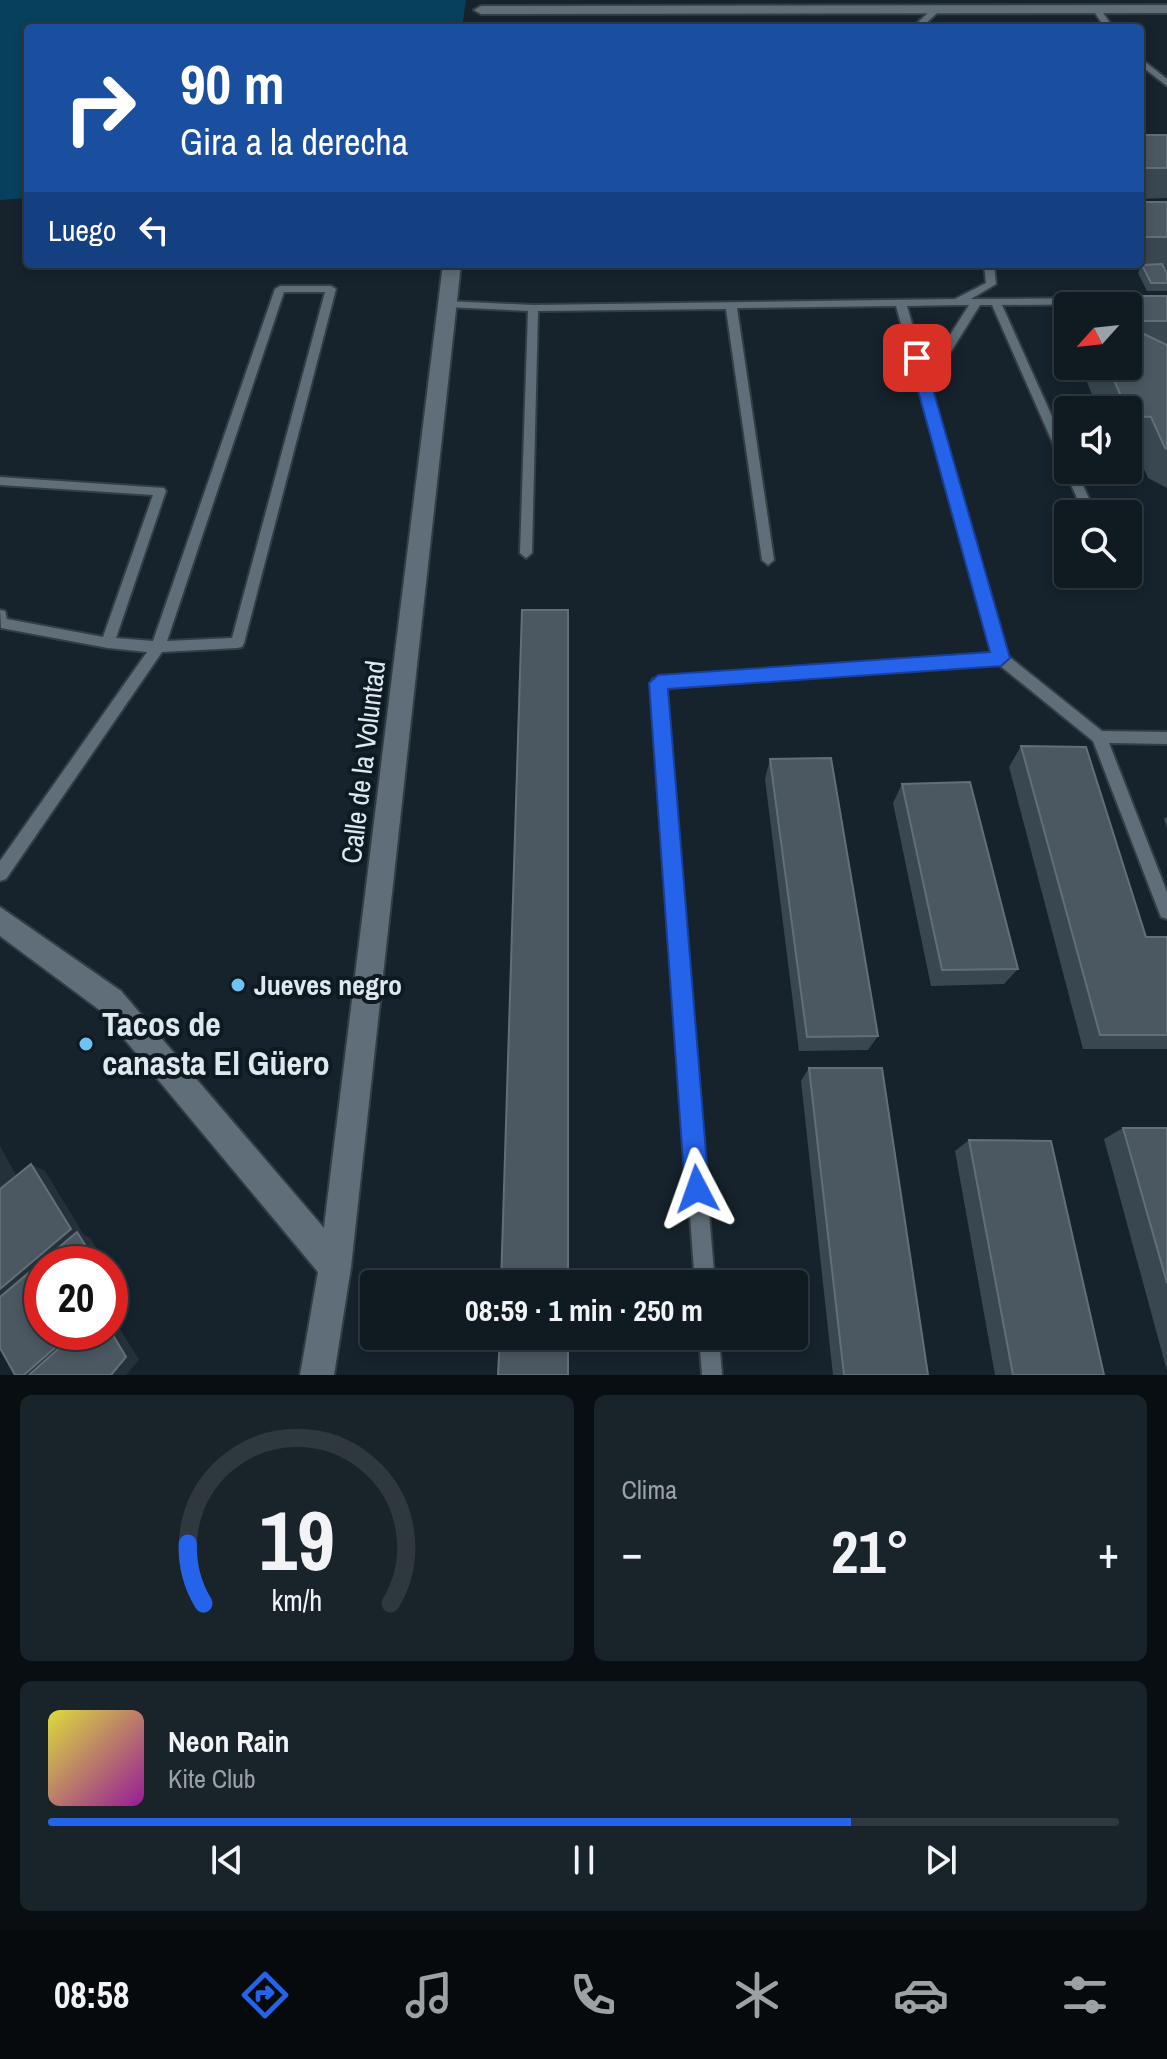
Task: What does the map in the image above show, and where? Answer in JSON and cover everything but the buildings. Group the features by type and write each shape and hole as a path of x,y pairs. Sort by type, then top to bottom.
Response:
{"street":[{"path":"481,5 934,12 1167,9"},
{"name":"Calle de la Voluntad","path":"317,1375 335,1267 452,268"},
{"path":"0,920 111,1001 335,1267"}],"lane":[{"path":"1097,10 1106,24"},
{"path":"920,24 934,12"},
{"path":"1144,64 1167,83"},
{"path":"957,302 991,284 989,268"},
{"path":"0,615 1,623 108,643 158,647 237,643 331,289 280,289 158,647 0,874"},
{"path":"924,385 977,301"},
{"path":"995,301 1054,434"},
{"path":"447,304 533,308 1054,301"},
{"path":"901,304 1001,658 1099,737 1167,912"},
{"path":"731,306 768,560"},
{"path":"526,553 533,308"},
{"path":"0,481 160,491 108,643"},
{"path":"704,1270 658,683 1001,658"},
{"path":"1099,737 1167,738"},
{"path":"710,1350 712,1375"}],"shaded area":[{"path":"0,0 466,0 463,24 24,24 24,198 0,200"}],"place":[{"name":"Jueves negro","path":"238,985"},
{"name":"Tacos de canasta El Güero","path":"86,1044"}],"route":[{"path":"697,1189 658,683 1001,658 917,358"}]}
